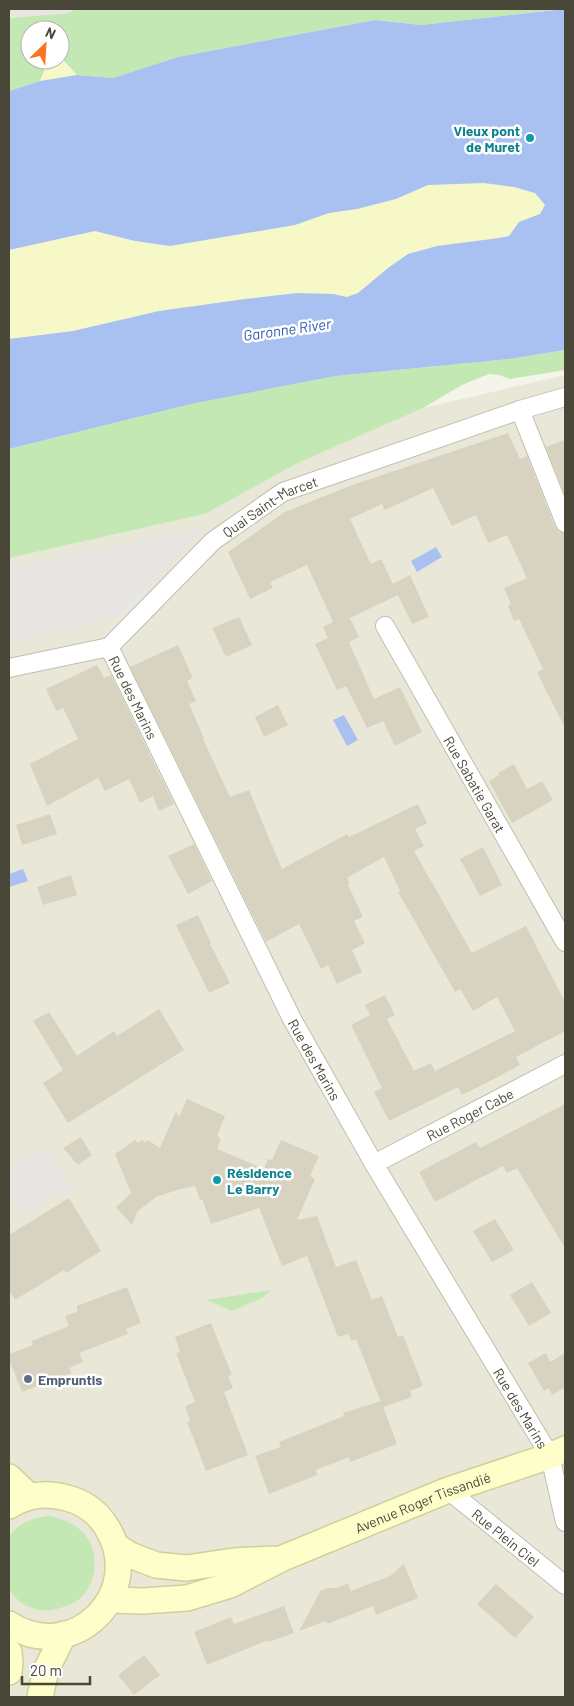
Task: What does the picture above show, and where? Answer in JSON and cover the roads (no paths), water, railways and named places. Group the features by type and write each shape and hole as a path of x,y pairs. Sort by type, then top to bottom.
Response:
{"main road":[{"name":"Avenue Roger Tissandié","path":"110,1600 143,1601 187,1598 230,1585 282,1558 448,1490 558,1453"},
{"path":"9,1477 19,1501 60,1496 76,1500 91,1509 103,1521 112,1535 116,1546 119,1568 117,1585 110,1600 100,1614 87,1625 55,1636 37,1636 15,1629 9,1624"},
{"name":"Avenue Roger Tissandié","path":"116,1546 130,1555 156,1565 186,1568 234,1561 282,1558"},
{"path":"40,1697 46,1670 64,1634"},
{"path":"9,1652 9,1672"}],"street":[{"name":"Quai Saint-Marcet","path":"109,647 213,541 283,492 565,396"},
{"path":"520,410 565,523"},
{"name":"Rue Sabatie Garat","path":"385,626 565,942"},
{"path":"9,668 109,647"},
{"name":"Rue des Marins","path":"109,647 292,1019 374,1164 558,1453"},
{"name":"Rue Roger Cabe","path":"374,1164 565,1064"},
{"path":"558,1453 565,1522"},
{"name":"Rue Plein Ciel","path":"448,1490 565,1584"}],"water":[{"name":"Garonne River","path":"565,9 565,350 509,359 336,376 191,404 9,449 9,339 73,331 159,311 245,299 297,293 333,294 347,297 358,293 408,254 437,246 509,236 519,222 540,214 545,205 535,193 514,187 484,183 428,185 396,199 357,209 329,213 295,225 170,246 135,241 95,231 9,250 9,91 40,81 77,75 113,78 178,57 375,20 421,25"},
{"path":"436,547 442,557 417,572 411,561"},
{"path":"344,715 358,740 347,746 333,720"},
{"path":"23,869 28,881 9,887 9,874"}],"place":[{"name":"Vieux pont de Muret","path":"530,138"},
{"name":"Résidence Le Barry","path":"217,1180"},
{"name":"Empruntis","path":"28,1379"}]}
